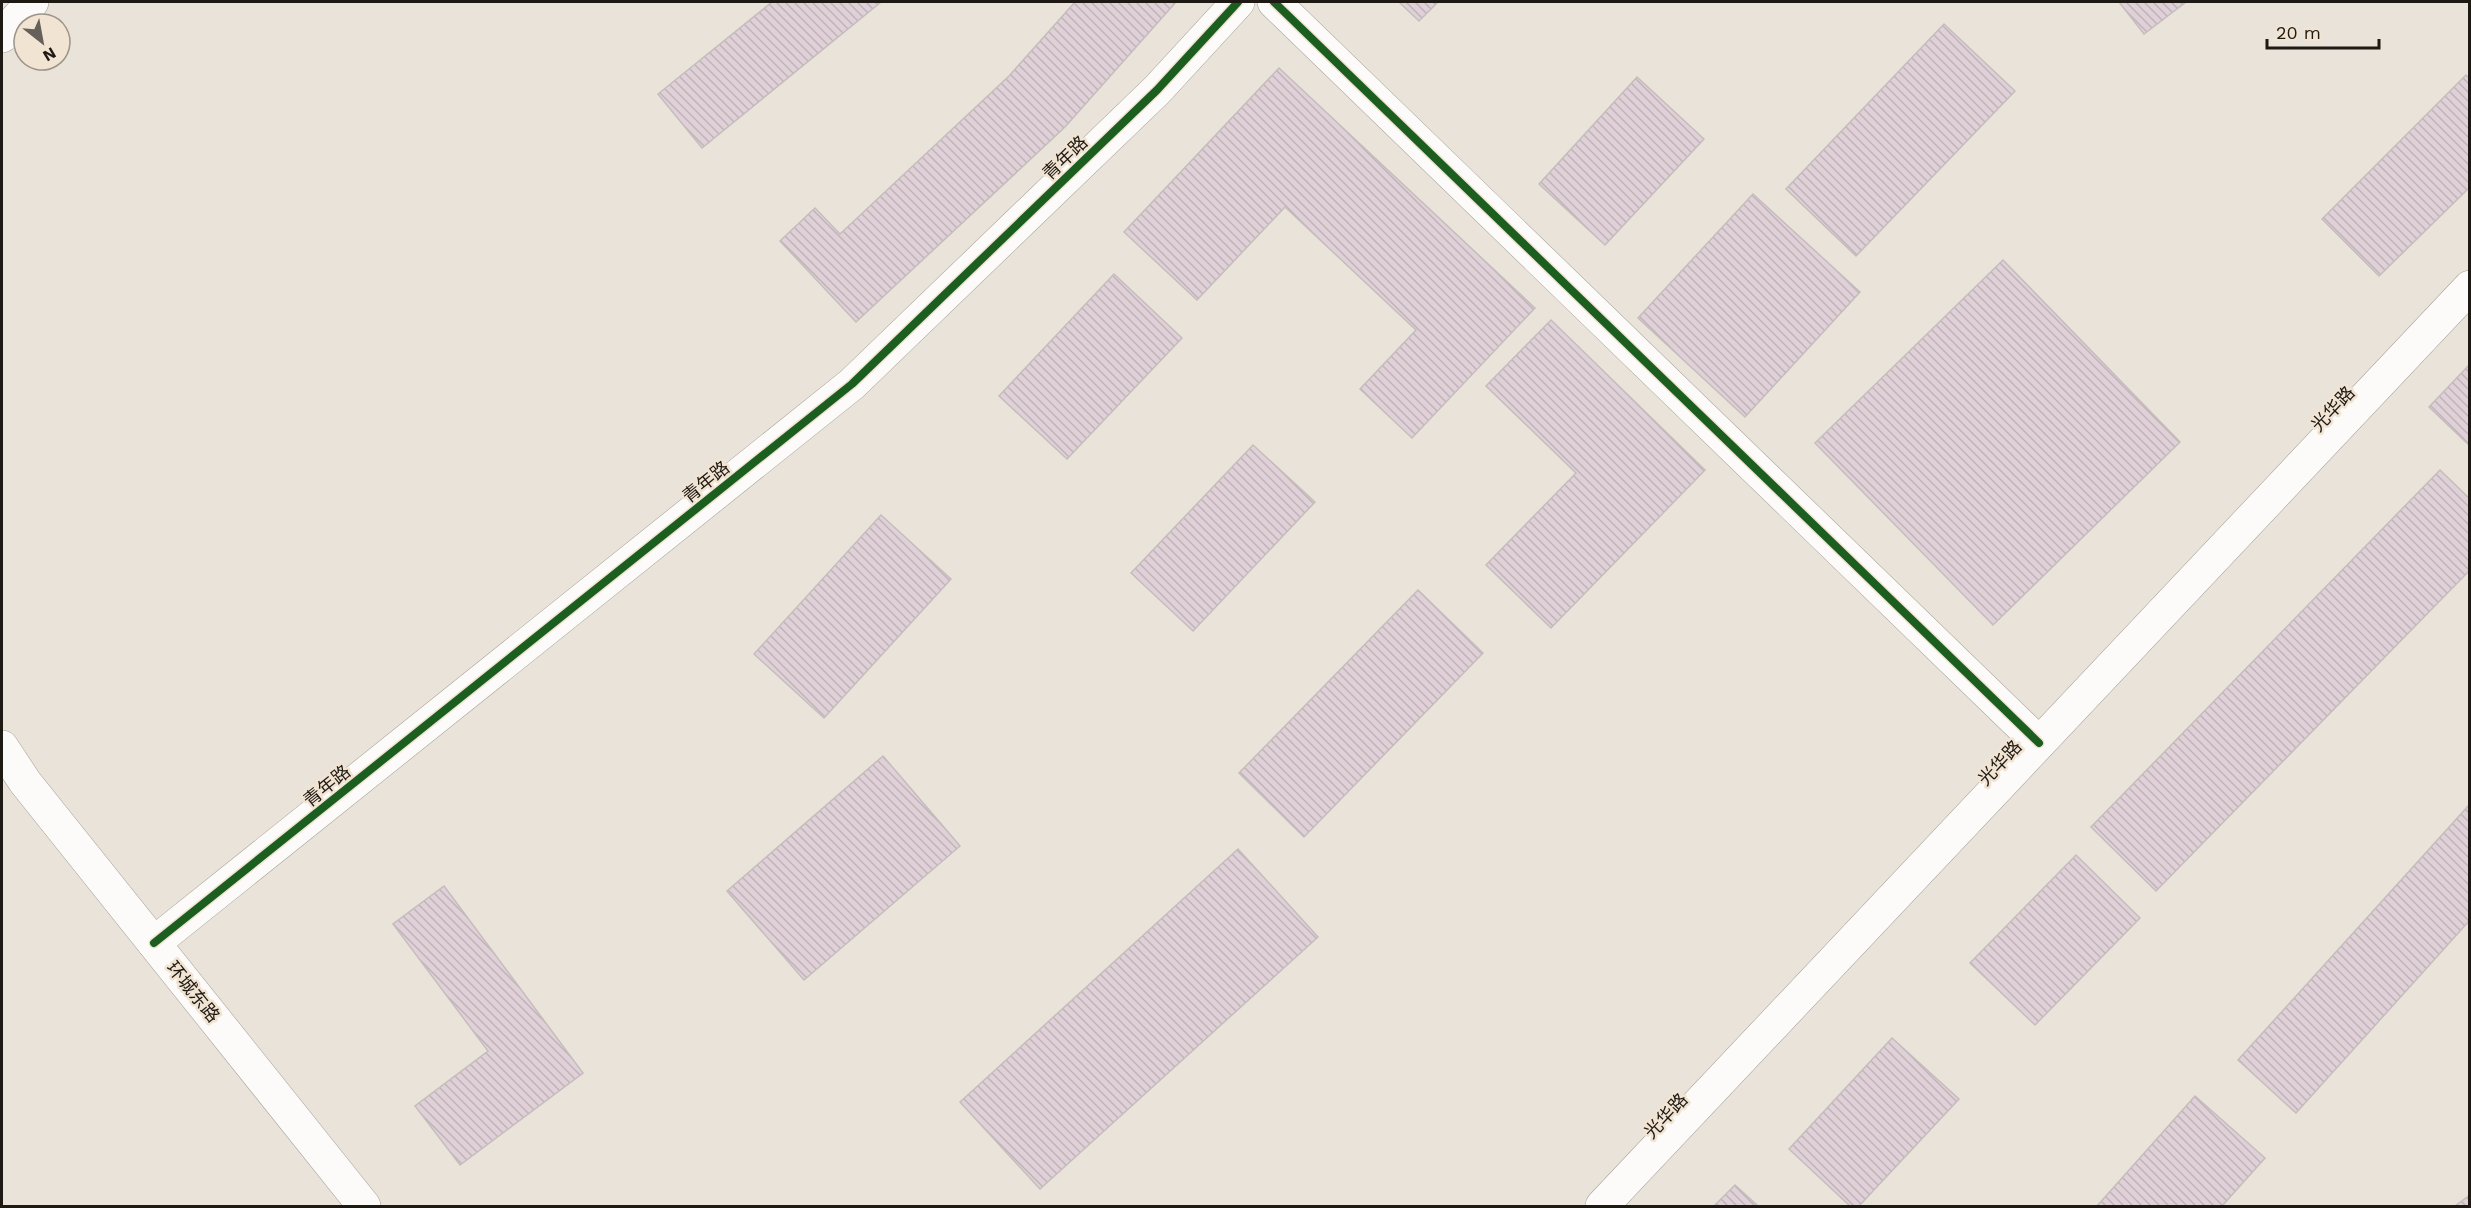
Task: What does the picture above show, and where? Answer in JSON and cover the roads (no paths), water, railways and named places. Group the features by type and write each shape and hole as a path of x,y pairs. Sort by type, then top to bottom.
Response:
{"street":[{"path":"2,36 32,2"},
{"name":"青年路","path":"154,944 852,384 1156,90 1238,2"},
{"path":"1274,2 2039,743"},
{"name":"光华路","path":"1602,1206 2469,287"},
{"name":"环城东路","path":"2,747 25,782 364,1206"}]}
